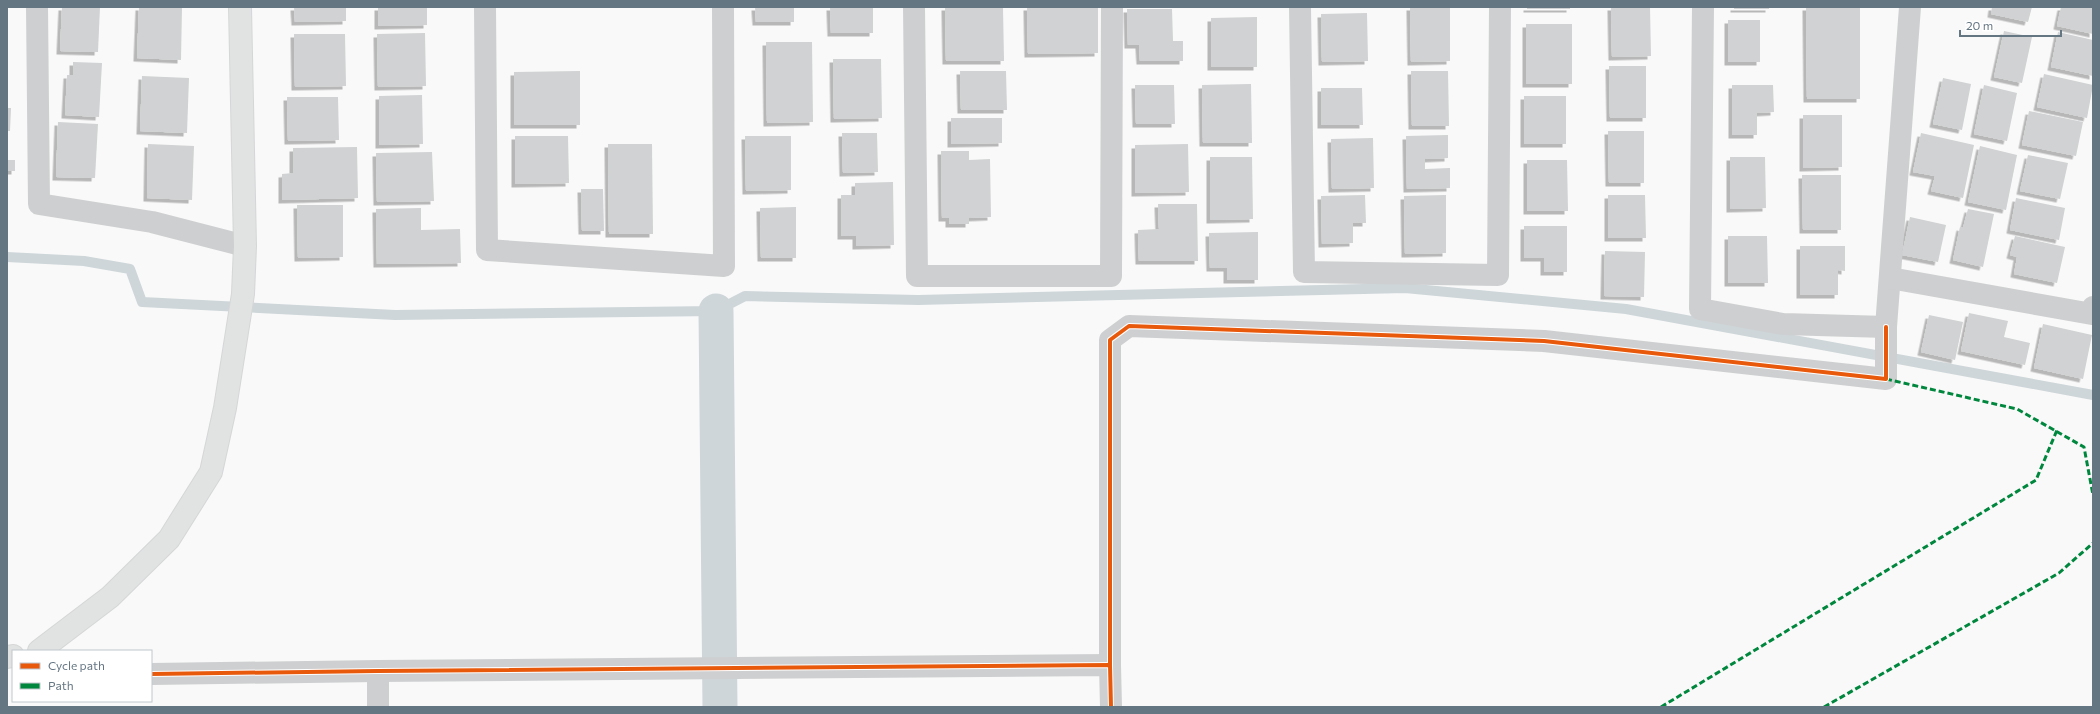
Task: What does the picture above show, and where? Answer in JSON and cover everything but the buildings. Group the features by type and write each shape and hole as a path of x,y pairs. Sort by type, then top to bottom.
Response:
{"street":[{"path":"37,7 39,204 152,222 244,246"},
{"path":"41,650 110,598 169,540 211,472 225,408 243,294 244,246 240,7"},
{"path":"485,7 487,250 724,266 723,7"},
{"path":"914,7 918,276 1111,276 1112,7"},
{"path":"1300,7 1304,272 1498,275 1500,7"},
{"path":"1703,7 1700,309 1783,324 1886,327"},
{"path":"1111,707 1110,340 1129,326 1544,340 1886,379 1886,327 1910,7"},
{"path":"1890,278 2092,314 2093,307"},
{"path":"152,674 378,670 1110,665"},
{"path":"378,670 378,707"}],"waterway":[{"path":"7,257 84,261 130,269 142,302 395,315 716,311 745,296 918,300 1405,288 1626,309 2093,395"},
{"path":"716,311 720,707"}],"marked path":[{"path":"1886,379 2017,409 2084,447 2093,495"},
{"path":"1661,707 2036,480 2057,430"},
{"path":"1824,707 2059,573 2093,543"}],"cycle path":[{"path":"1110,665 1110,340 1129,326 1544,341 1886,379 1886,327"},
{"path":"152,674 1110,665 1111,707"}]}
